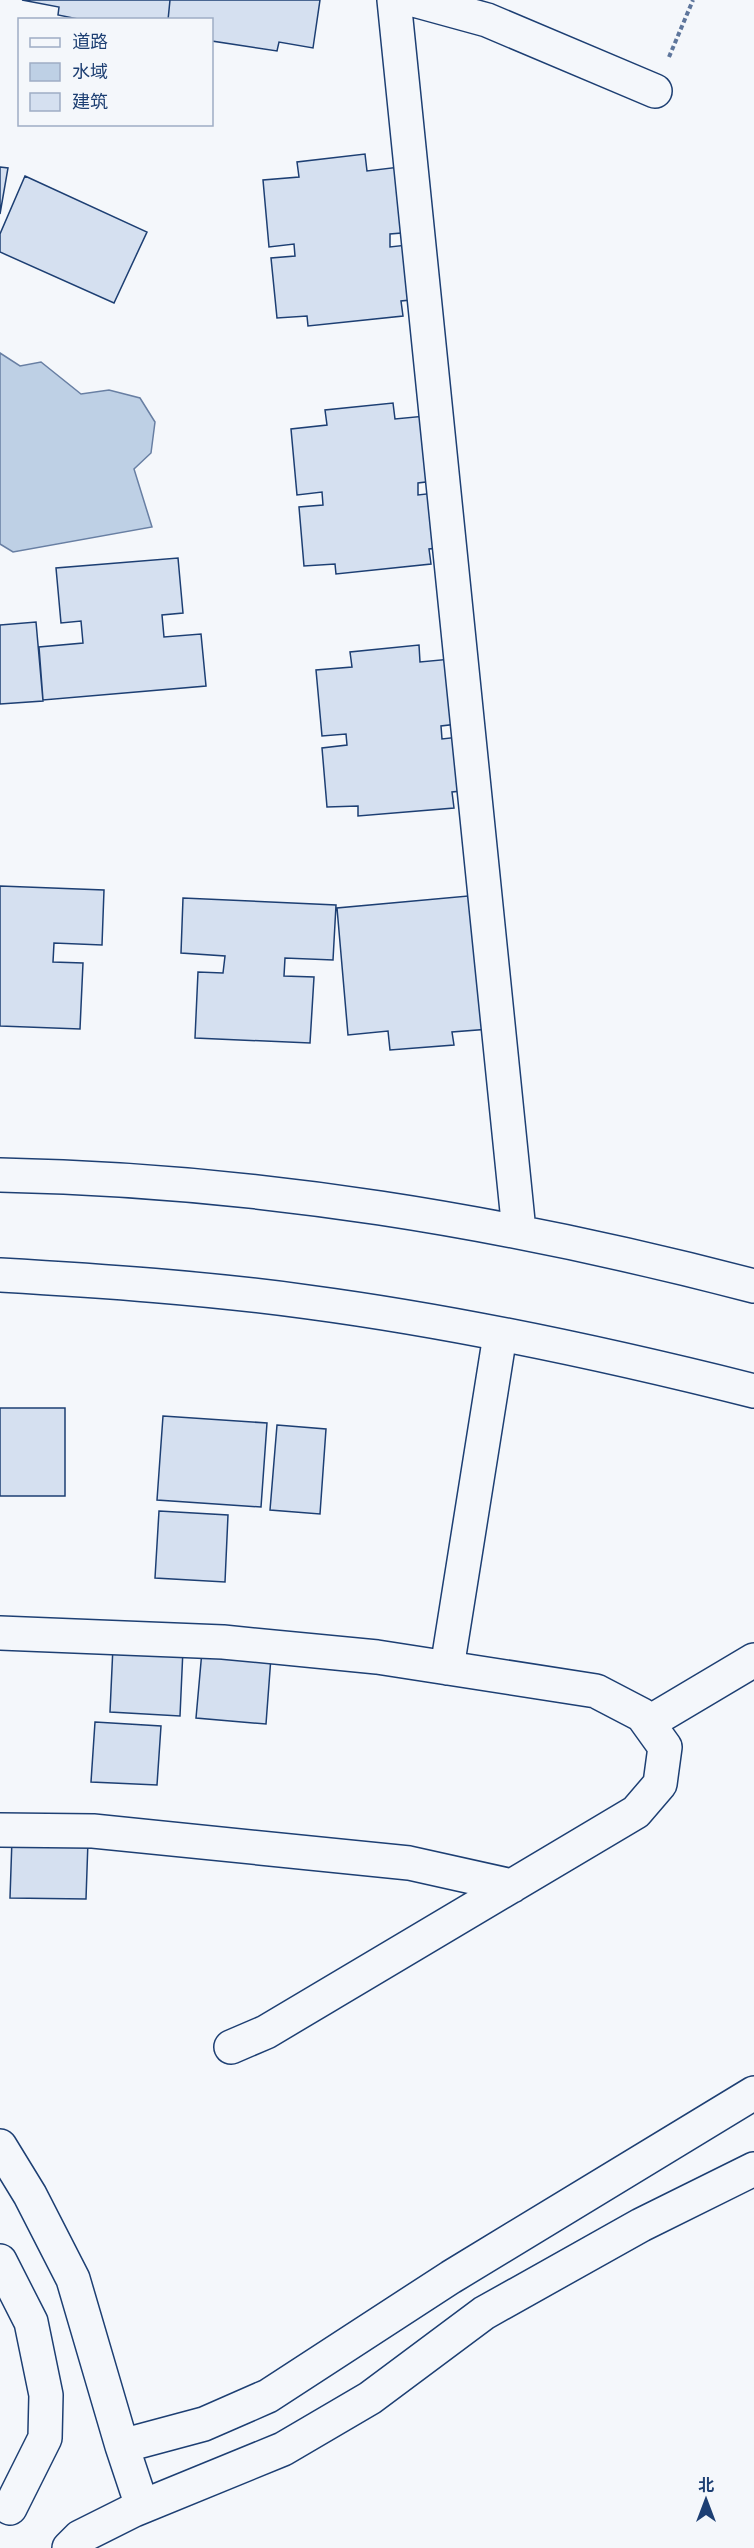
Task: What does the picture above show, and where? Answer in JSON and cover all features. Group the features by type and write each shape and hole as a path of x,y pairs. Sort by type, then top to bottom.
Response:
{"street":[{"path":"394,0 519,1231"},
{"path":"414,0 487,20 655,91"},
{"path":"0,1175 72,1176 209,1185 367,1205 519,1231 652,1259 754,1286"},
{"path":"0,1275 152,1284 309,1302 625,1359 754,1391"},
{"path":"447,1668 500,1335"},
{"path":"0,1633 223,1642 376,1657 596,1691 642,1715 665,1747 660,1784 636,1812 266,2032 231,2047"},
{"path":"648,1723 754,1660"},
{"path":"0,1830 93,1831 409,1863 512,1886"},
{"path":"69,2548 131,2474 204,2424 268,2396 451,2277 754,2093"},
{"path":"0,2146 30,2195 73,2279 131,2474"},
{"path":"131,2474 283,2448 370,2398 484,2313 641,2225 754,2169"},
{"path":"0,2261 31,2322 46,2395 45,2438 10,2508"}],"path":[{"path":"655,91 693,0"}],"water":[{"path":"0,353 20,366 41,362 81,394 109,390 140,398 155,422 151,453 134,469 152,527 13,552 0,544"}],"building":[{"path":"22,0 170,0 168,18 73,18 58,15 59,7"},
{"path":"170,0 320,0 313,48 279,42 277,51 213,41 213,18 168,18"},
{"path":"365,154 367,171 408,166 414,232 390,234 390,247 416,244 421,299 401,301 403,316 308,326 307,316 277,318 271,258 295,256 294,244 269,247 263,180 299,177 297,162"},
{"path":"0,167 8,168 0,214"},
{"path":"25,176 147,232 114,303 0,252 0,234"},
{"path":"393,403 395,419 436,415 442,480 418,483 418,495 444,492 449,547 429,549 431,564 336,574 335,564 304,566 299,507 323,505 322,492 297,495 291,429 327,425 325,410"},
{"path":"178,558 183,613 162,615 164,637 201,634 206,686 43,700 39,647 83,643 81,621 61,623 56,568"},
{"path":"36,622 43,701 0,704 0,625"},
{"path":"419,645 420,662 462,658 466,723 441,726 442,739 468,736 472,790 452,792 454,808 358,816 358,806 327,807 322,748 347,745 346,734 322,736 316,670 352,667 350,652"},
{"path":"0,886 104,890 102,945 54,943 53,962 83,963 80,1029 0,1026"},
{"path":"479,895 490,1029 452,1032 454,1045 390,1050 388,1031 348,1035 337,908"},
{"path":"183,898 336,905 333,960 285,958 284,976 314,977 310,1043 195,1038 198,972 223,973 225,956 181,953"},
{"path":"0,1408 65,1408 65,1496 0,1496"},
{"path":"163,1416 267,1423 261,1507 157,1500"},
{"path":"277,1425 326,1429 320,1514 270,1510"},
{"path":"159,1511 228,1515 225,1582 155,1578"},
{"path":"113,1646 183,1649 180,1716 110,1712"},
{"path":"202,1651 271,1657 266,1724 196,1718"},
{"path":"95,1722 161,1726 157,1785 91,1782"},
{"path":"12,1839 88,1841 86,1899 10,1898"}]}
